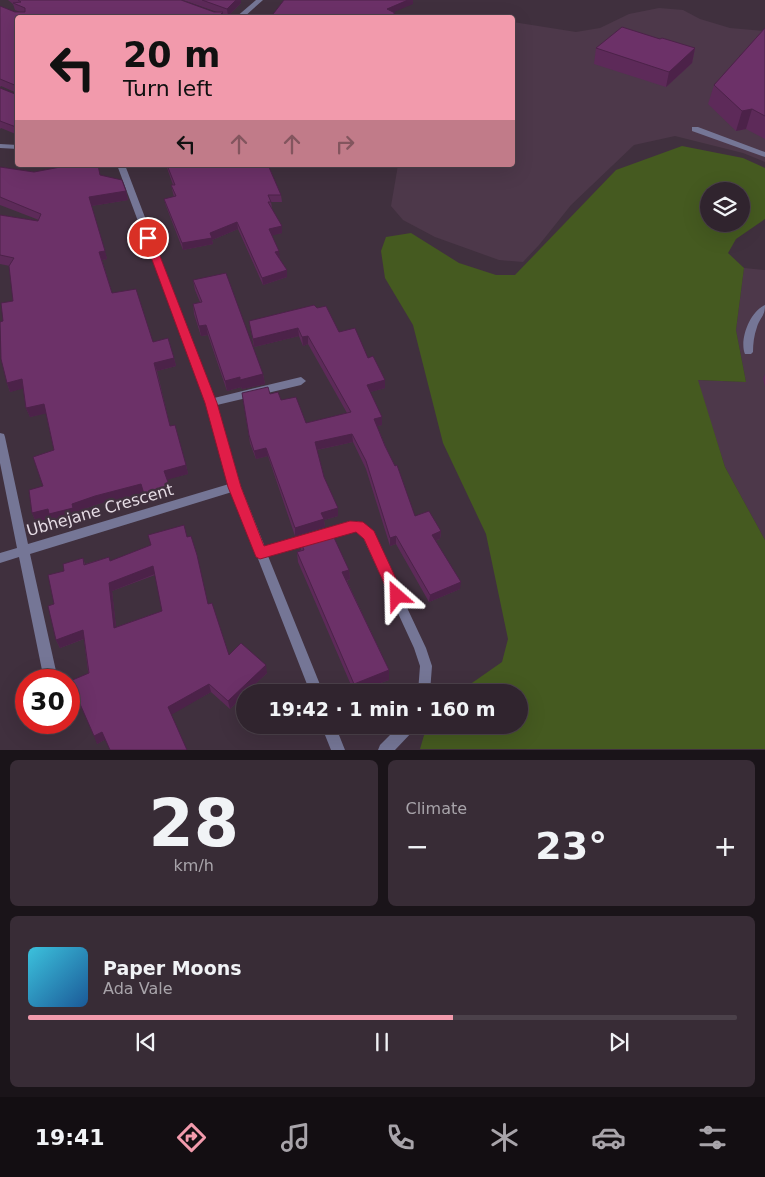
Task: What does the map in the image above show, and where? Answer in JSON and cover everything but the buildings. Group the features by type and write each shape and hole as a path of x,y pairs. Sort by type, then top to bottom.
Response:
{"street":[{"path":"242,15 260,0"},
{"path":"695,130 765,155"},
{"path":"0,146 15,147"},
{"path":"122,167 211,403 235,487 313,684"},
{"path":"748,352 749,335 756,317 765,308"},
{"path":"211,403 301,381"},
{"name":"Ubhejane Crescent","path":"0,437 26,552 235,487"},
{"path":"260,553 350,526 358,526 365,530 420,648 426,666 425,684"},
{"path":"0,558 26,552 49,669"},
{"path":"332,734 338,750"},
{"path":"385,750 400,734"}],"shaded area":[{"path":"659,8 683,10 700,19 730,28 765,31 765,162 743,153 675,136 634,145 571,205 523,262 499,260 435,237 403,220 391,206 398,167 515,167 515,22 576,32 600,28 629,14"},
{"path":"744,268 765,270 765,540 725,467 697,380 746,382 736,330"}],"green space":[{"path":"682,146 743,158 765,168 765,219 750,229 750,182 700,182 700,232 746,232 736,239 728,253 744,268 736,330 746,382 698,380 725,467 765,540 765,749 420,749 424,734 528,734 528,684 470,684 502,662 508,639 486,534 443,443 413,325 385,278 381,251 386,237 411,233 459,263 496,275 515,275 616,170"}],"route":[{"path":"148,238 211,403 235,487 260,553 350,526 358,526 369,535 397,596"}]}
